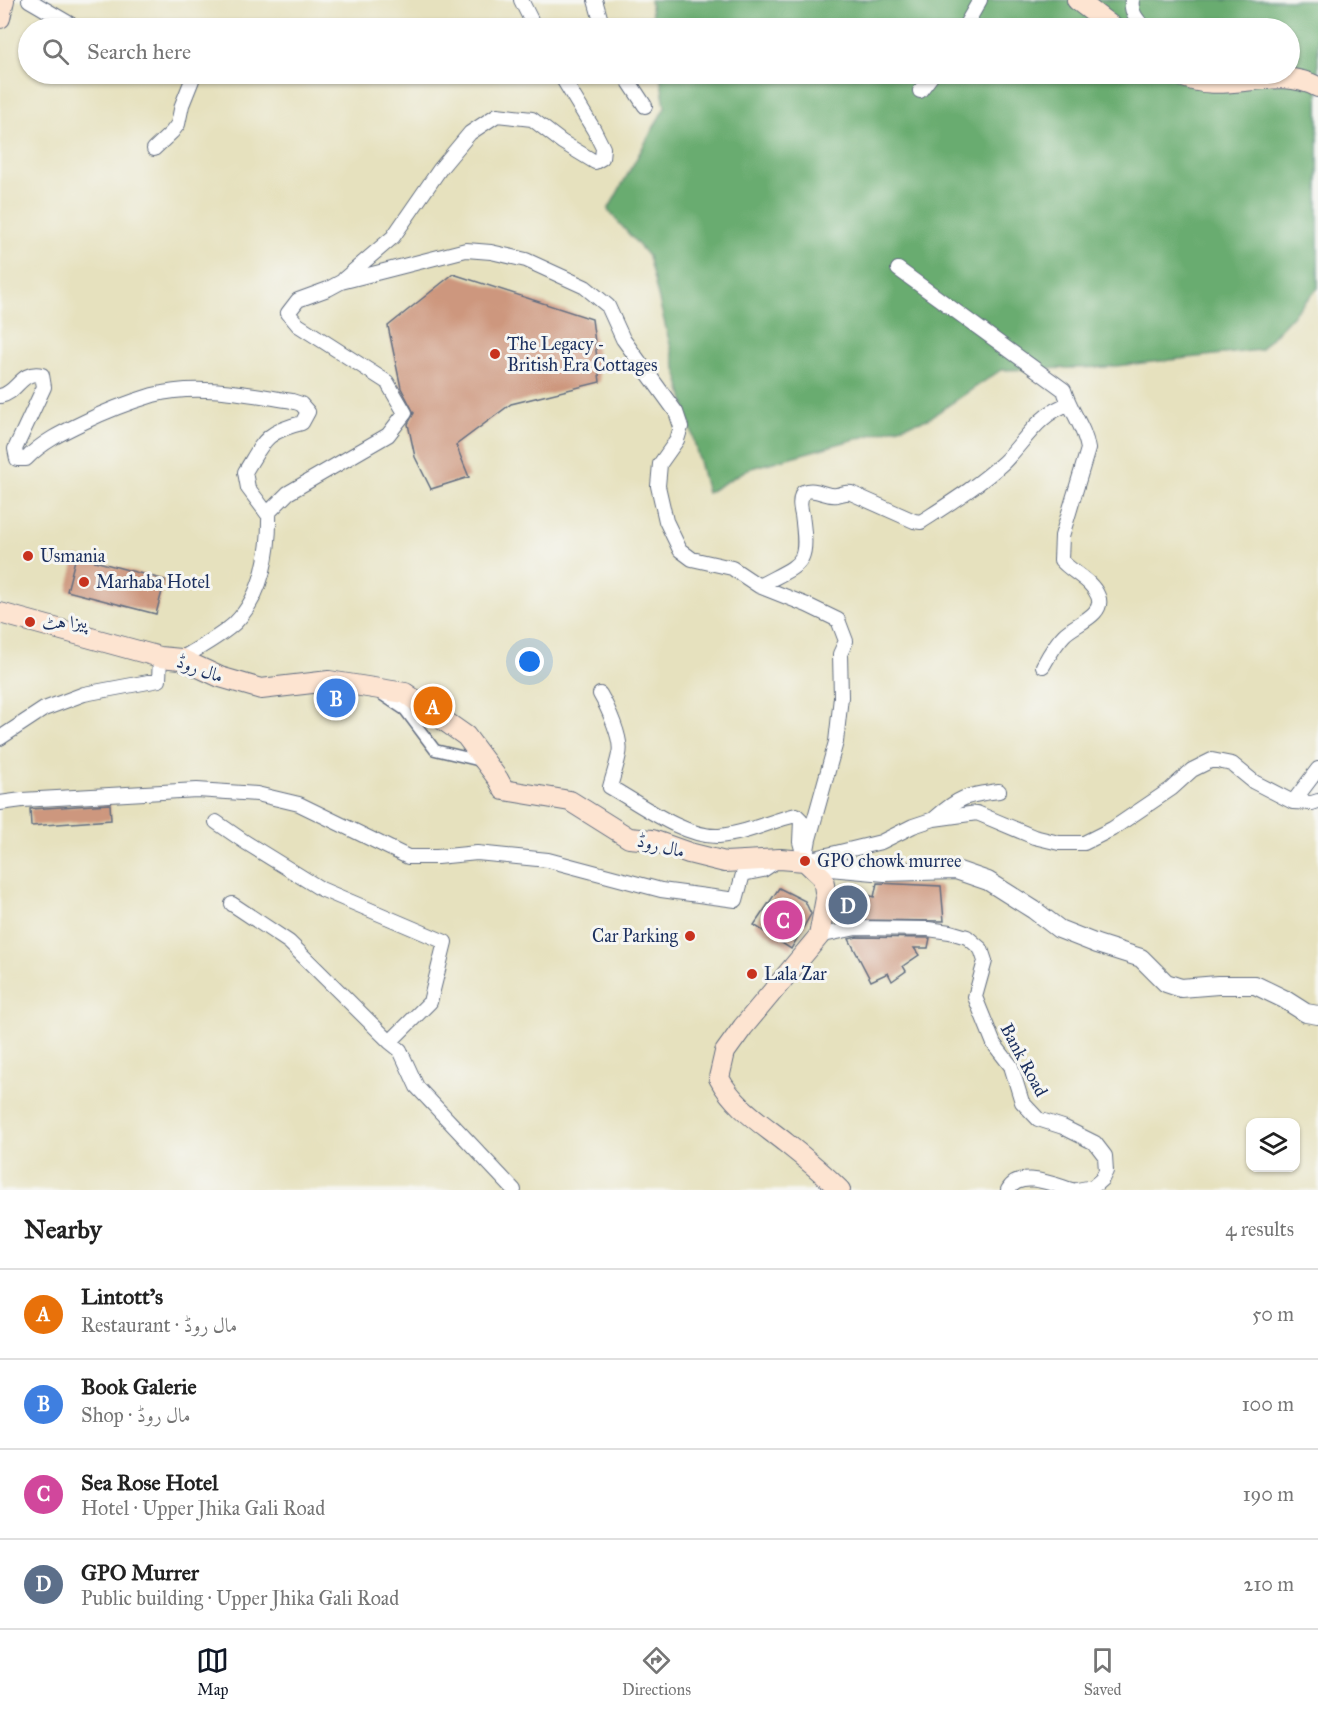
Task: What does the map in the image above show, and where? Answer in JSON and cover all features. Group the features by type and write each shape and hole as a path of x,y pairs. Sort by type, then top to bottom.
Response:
{"main road":[{"path":"0,18 4,0"},
{"path":"1077,0 1101,18"},
{"path":"1300,80 1318,87"},
{"name":"مال روڈ","path":"0,613 160,657 181,659 220,677 261,689 329,681 405,693 466,736 498,778 504,790 570,801 629,838 652,840 725,862 780,858 805,861"},
{"path":"805,861 823,878 826,898 819,936 742,1027 725,1053 719,1078 727,1094 749,1115 826,1176 840,1190"}],"street":[{"path":"29,0 60,18"},
{"path":"521,0 530,18"},
{"path":"595,0 600,18"},
{"path":"970,18 980,0"},
{"path":"1132,0 1131,7 1137,18"},
{"path":"154,149 178,124 182,105 191,84"},
{"path":"181,659 233,624 251,604 267,561 268,512 288,494 388,435 405,412 387,382 298,325 288,313 298,300 341,282 393,237 440,170 470,134 497,115 532,119 561,142 594,162 602,158 603,148 566,84"},
{"path":"631,84 645,106"},
{"path":"920,91 925,84"},
{"path":"341,282 466,250 491,252 526,260 585,287 608,306 623,339 676,412 681,427 677,440 660,464 658,486 666,521 680,550 692,559 732,568 759,586 807,604 838,620 846,641 840,654 841,697 837,742 809,839 805,861"},
{"path":"898,269 1064,390 1087,438 1088,449 1062,536 1061,560 1093,588 1100,603 1096,612 1065,633 1050,652 1043,666"},
{"path":"0,396 6,395 26,377 33,374 42,375 44,387 15,449 16,459 26,459 48,441 108,410 154,395 188,391 224,391 301,404 308,412 302,423 284,427 264,440 245,472 248,488 269,516"},
{"path":"759,586 800,562 805,555 806,545 799,499 803,492 811,489 837,495 843,492 851,493 921,522 965,493 1005,461 1030,430 1051,413 1069,404"},
{"path":"0,738 44,709 84,694 159,680 160,657"},
{"name":"مال روڈ","path":"368,686 405,710 435,750 477,760 498,778"},
{"path":"600,694 610,713 620,742 620,754 610,787 677,825 703,835 719,836 736,833 796,815 801,820 800,842 805,861"},
{"path":"805,861 881,842 913,826 934,819 976,813 1034,837 1059,843 1084,843 1112,829 1170,789 1192,770 1212,760 1232,764 1254,782 1293,802 1318,801"},
{"path":"1293,802 1318,769"},
{"path":"0,803 197,790 257,794 299,804 408,857 477,853 548,860 661,890 736,900 743,874 763,870 780,858"},
{"path":"934,819 953,802 969,795 999,791"},
{"path":"216,822 321,889 445,942 430,1002 390,1042"},
{"path":"805,861 830,867 885,872 956,870 988,882 1059,928 1097,945 1141,958 1166,983 1181,988 1256,985 1306,1013 1318,1015"},
{"path":"232,904 289,942 400,1050 417,1087 513,1190"},
{"name":"Bank Road","path":"819,936 856,928 928,929 967,937 981,949 985,961 975,997 994,1044 1011,1066 1022,1102 1038,1119 1063,1127 1095,1143 1105,1156 1106,1171 1102,1179 1093,1187 1075,1190 1034,1180 1019,1180 1008,1190"}],"green space":[{"path":"650,0 1318,0 1318,288 1260,350 1107,367 1001,370 928,419 748,469 707,493 648,256 608,210 665,107 662,84 1300,84 1300,18 653,18"}],"building":[{"name":"The Legacy - British Era Cottages","path":"453,274 592,319 600,382 511,404 456,445 469,477 431,489 415,457 408,424 414,413 401,388 388,326"},
{"path":"76,556 165,580 156,614 67,591"},
{"path":"110,804 111,820 31,826 30,809"},
{"path":"877,883 941,886 944,921 852,920 835,916 842,887 874,897"},
{"path":"779,888 805,901 811,914 791,949 754,925"},
{"path":"857,937 930,938 928,948 914,948 919,955 903,966 906,971 892,981 888,973 871,981 849,939"}],"place":[{"name":"The Legacy - British Era Cottages","path":"495,354"},
{"name":"Usmania","path":"28,556"},
{"name":"Marhaba Hotel","path":"84,582"},
{"name":"پیزا ہٹ","path":"30,622"},
{"name":"Book Galerie","path":"336,698"},
{"name":"Lintott's","path":"433,706"},
{"name":"GPO chowk murree","path":"805,861"},
{"name":"GPO Murrer","path":"848,905"},
{"name":"Sea Rose Hotel","path":"783,920"},
{"name":"Car Parking","path":"690,936"},
{"name":"Lala Zar","path":"752,974"}]}
